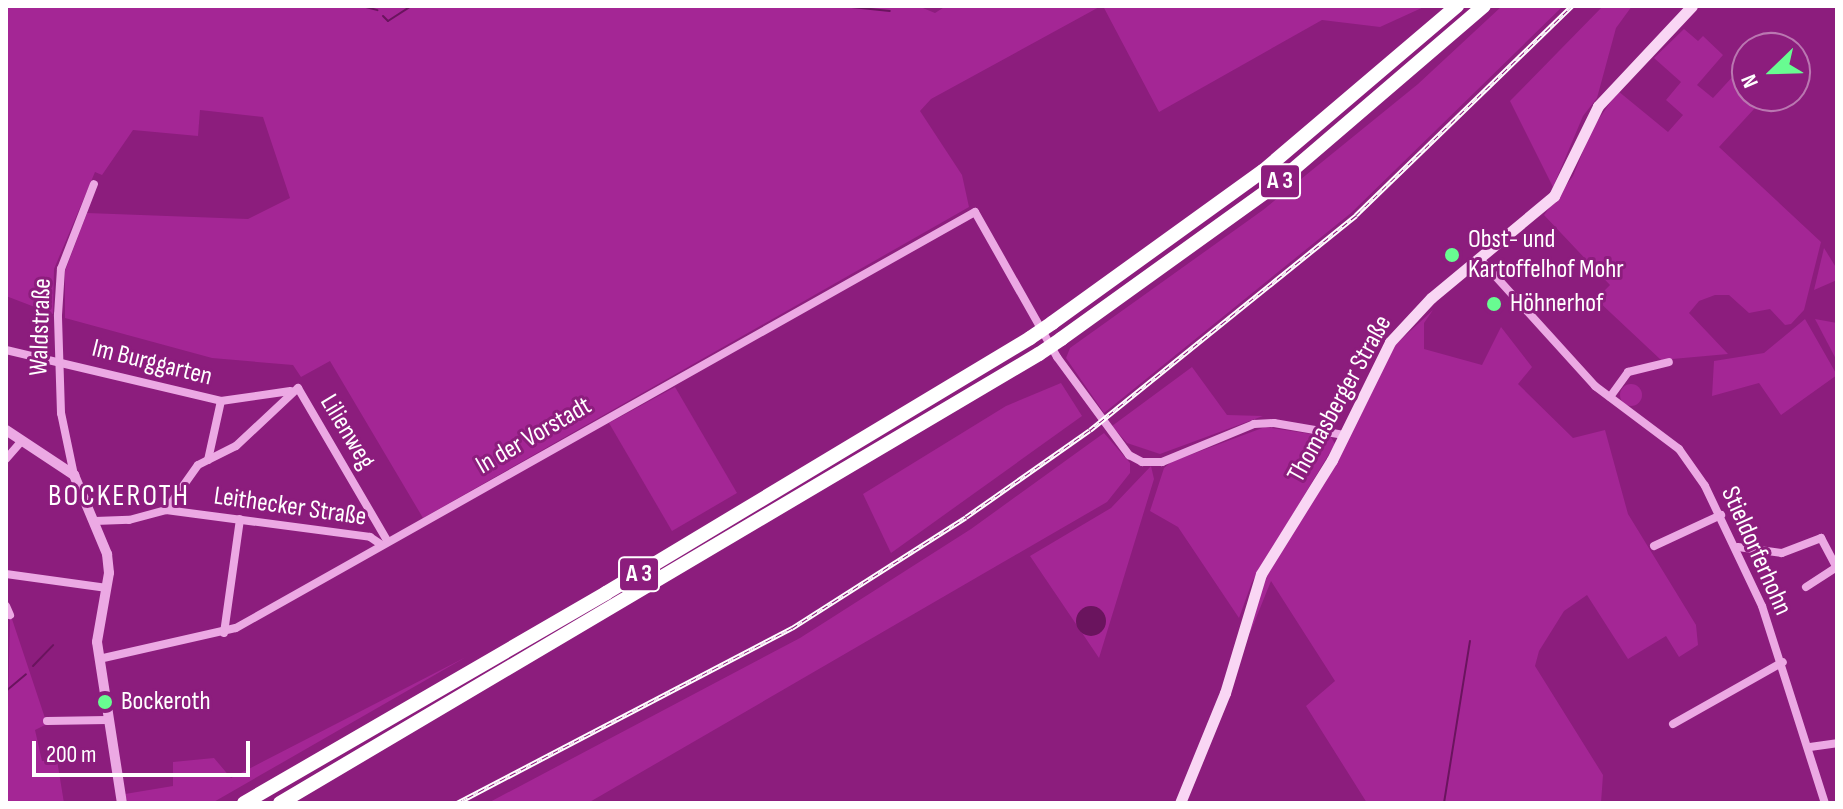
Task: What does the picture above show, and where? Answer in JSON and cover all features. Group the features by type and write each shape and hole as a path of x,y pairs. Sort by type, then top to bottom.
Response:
{"highway":[{"name":"A 3","path":"244,803 633,578 1030,338 1263,171 1457,6"},
{"name":"A 3","path":"280,803 1039,354 1275,185 1484,6"}],"main road":[{"name":"Thomasberger Straße","path":"1180,803 1225,693 1261,574 1344,435 1404,323 1554,196 1598,106 1692,6"}],"street":[{"name":"Waldstraße","path":"74,475 61,413 58,361 61,269 94,184"},
{"name":"In der Vorstadt","path":"99,659 224,633 975,212 1057,357 1129,455 1142,462 1162,462 1254,424 1274,423 1344,435"},
{"name":"Stieldorferhohn","path":"1479,258 1610,397 1679,449 1721,515 1738,547 1783,662 1825,803"},
{"name":"Im Burggarten","path":"6,350 221,401 292,389"},
{"path":"1610,397 1628,372 1669,362"},
{"name":"Lilienweg","path":"292,389 385,543"},
{"path":"166,510 198,465 236,446 292,389"},
{"path":"208,460 221,401"},
{"path":"6,430 20,443 74,475 107,554 107,588 98,622 99,659 122,803"},
{"path":"6,459 20,443"},
{"name":"Leithecker Straße","path":"95,521 129,520 166,510 370,537 385,543"},
{"path":"1654,546 1721,515"},
{"path":"224,633 240,519"},
{"path":"1738,547 1782,553 1821,538 1837,567 1806,587"},
{"path":"6,574 107,588"},
{"path":"6,606 10,615"},
{"path":"1673,724 1783,662"},
{"path":"47,721 107,720"},
{"path":"1810,747 1837,743"}],"shaded area":[{"path":"6,6 918,6 935,13 946,6 1101,6 931,99 920,111 962,175 969,207 423,518 330,361 301,377 293,365 212,358 65,318 65,271 87,213 248,219 290,198 263,117 200,110 198,136 133,130 102,175 95,172 54,269 53,314 6,296"},
{"path":"1103,6 1426,6 1380,27 1322,20 1159,112"},
{"path":"1502,6 1563,6 1351,213 1104,413 1066,358 1070,348 1263,210 1418,84"},
{"path":"1603,6 1632,6 1616,28 1597,98 1583,116 1553,187 1510,101"},
{"path":"1684,29 1698,41 1703,36 1723,55 1697,85 1713,98 1731,78 1731,112 1751,112 1719,147 1821,242 1804,310 1791,324 1785,325 1770,309 1749,313 1729,295 1715,295 1699,301 1689,313 1728,354 1661,360 1596,299 1610,285 1544,215 1573,176 1592,129 1618,91 1668,132 1683,115 1666,100 1681,82 1654,58"},
{"path":"1824,248 1837,269 1837,280 1814,290"},
{"path":"1433,310 1424,323 1424,349 1482,365 1501,327 1532,367 1518,384 1573,438 1605,430 1628,514 1696,625 1698,645 1679,657 1666,636 1628,659 1587,595 1564,611 1539,651 1535,666 1603,775 1601,803 1367,803 1306,706 1335,681 1271,581 1250,633 1245,633 1259,589 1394,346"},
{"path":"1805,319 1837,375 1781,415 1759,383 1712,396 1714,361 1764,353"},
{"path":"1815,319 1837,323 1837,361"},
{"path":"1192,367 1227,415 1263,416 1160,454 1127,443 1112,426"},
{"path":"1061,383 1082,416 891,553 863,494 1006,406"},
{"path":"1627,384 1635,384 1642,395 1635,406 1627,406 1620,399 1620,391"},
{"path":"675,387 737,493 672,531 609,423"},
{"path":"1265,427 1331,437 1335,444 1252,582 1239,618 1178,527 1150,511 1164,468 1171,462"},
{"path":"1104,433 1130,463 1130,473 1107,502 588,803 488,803 800,638 971,529"},
{"path":"1151,466 1154,479 1099,658 1030,556 1111,508"},
{"path":"1091,606 1102,610 1106,621 1102,632 1091,636 1080,632 1076,621 1080,610"},
{"path":"10,613 47,724 35,730 42,761 57,760 64,803 6,803"},
{"path":"466,657 212,803 128,803 125,794 173,786 173,762 214,758 231,778"}],"waterway":[{"path":"362,6 377,10"},
{"path":"383,16 388,21 411,6"},
{"path":"842,6 890,11"},
{"path":"1444,803 1470,641"},
{"path":"33,666 53,645"},
{"path":"6,691 26,674"}],"railway":[{"path":"457,803 792,628 966,517 1090,430 1356,215 1572,6"}],"place":[{"name":"Obst- und Kartoffelhof Mohr","path":"1452,255"},
{"name":"Höhnerhof","path":"1494,304"},
{"name":"Bockeroth","path":"105,702"}],"district":[{"name":"BOCKEROTH","path":"119,496"}]}
